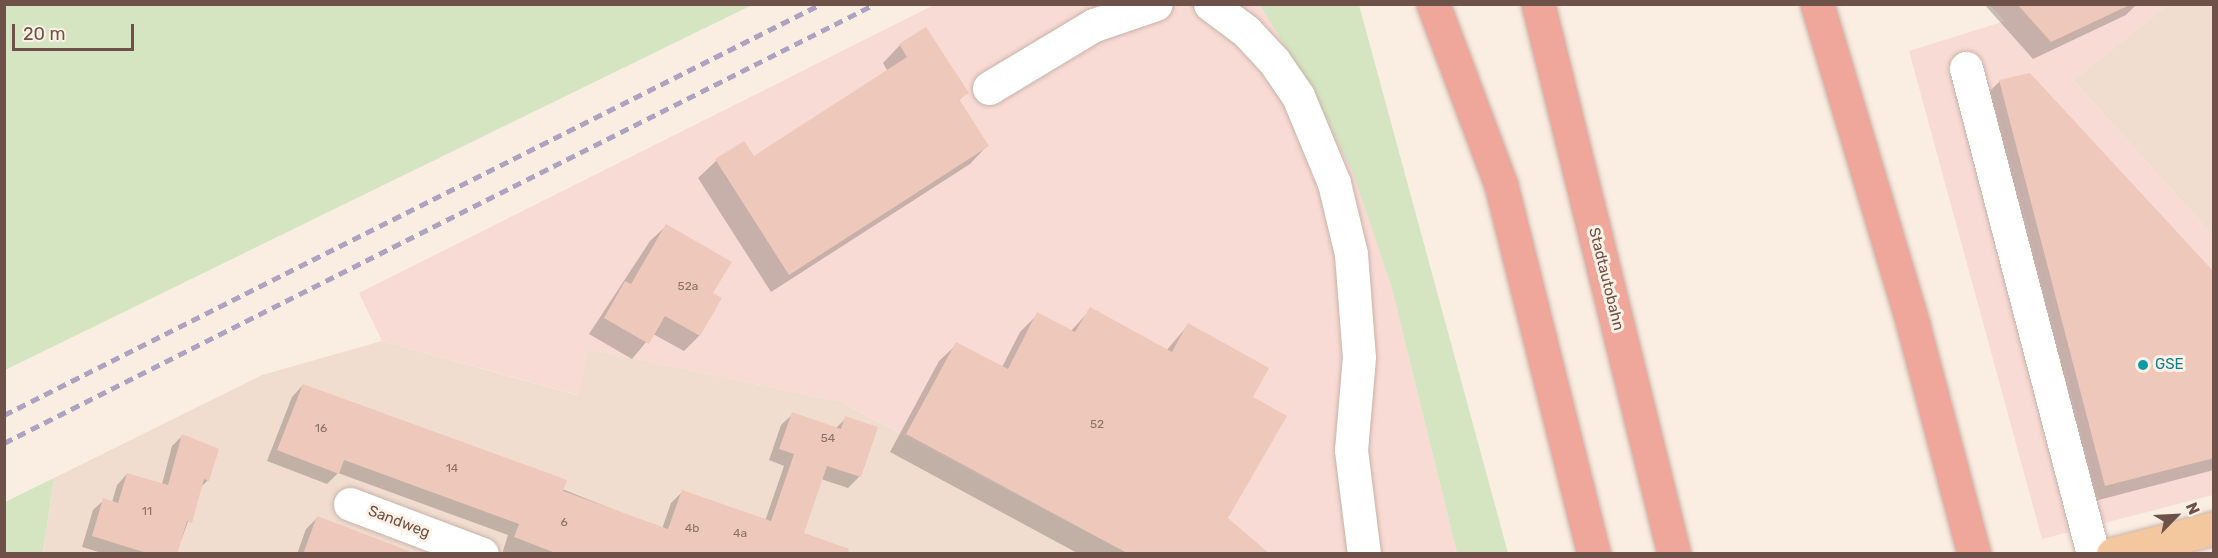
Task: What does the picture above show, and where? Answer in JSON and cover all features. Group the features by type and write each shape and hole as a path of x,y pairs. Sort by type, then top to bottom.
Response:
{"highway":[{"path":"1433,4 1501,185"},
{"path":"1457,4 1594,554"},
{"name":"Stadtautobahn","path":"1538,4 1674,554"},
{"path":"1817,4 1913,325 1974,554"}],"main road":[{"path":"2113,554 2214,528"}],"street":[{"path":"989,88 1094,25 1156,4"},
{"path":"1210,4 1246,32 1274,61 1298,96 1334,183 1351,254 1359,357 1351,450 1364,554"},
{"path":"1966,68 2093,554"},
{"name":"Sandweg","path":"350,504 482,554"}],"shaded area":[{"path":"934,5 1301,5 1391,285 1457,553 1129,553 841,402 588,349 578,395 382,341 359,293"},
{"path":"1990,5 2167,5 2073,80 2213,236 2213,495 2042,539 1909,51 2005,21"},
{"path":"2167,5 2213,5 2213,236 2073,80"},
{"path":"382,341 577,395 588,349 841,402 1129,554 43,554 54,478 262,375"}],"green space":[{"path":"5,4 752,4 752,5 5,370"},
{"path":"1260,5 1359,5 1508,553 1457,553 1391,285 1353,173 1313,92"},
{"path":"54,478 43,553 5,553 5,502"}],"building":[{"path":"2017,4 2132,4 2051,42"},
{"path":"926,27 969,93 959,99 989,146 789,275 715,159 744,141 754,156 907,57 899,44"},
{"name":"GSE","path":"2030,73 2214,272 2214,458 2105,486 1999,80"},
{"path":"666,224 732,262 713,293 722,298 700,336 665,316 649,344 604,318 625,281 631,284"},
{"path":"1090,307 1172,352 1188,323 1269,368 1253,397 1287,416 1228,518 1270,554 1129,554 906,434 956,342 1008,369 1037,312 1075,332"},
{"path":"303,384 567,480 563,491 668,529 682,490 771,521 794,454 779,449 792,412 841,429 845,416 878,427 861,477 827,466 804,533 849,549 848,554 558,554 514,537 519,524 344,460 339,474 277,450"},
{"path":"182,434 219,449 209,481 204,479 192,523 187,521 177,554 150,554 92,536 103,498 118,503 127,473 168,485"},
{"path":"317,516 409,551 408,554 303,554"}],"railway":[{"path":"4,415 821,4"},
{"path":"4,443 875,4"}],"place":[{"name":"GSE","path":"2143,365"}]}
